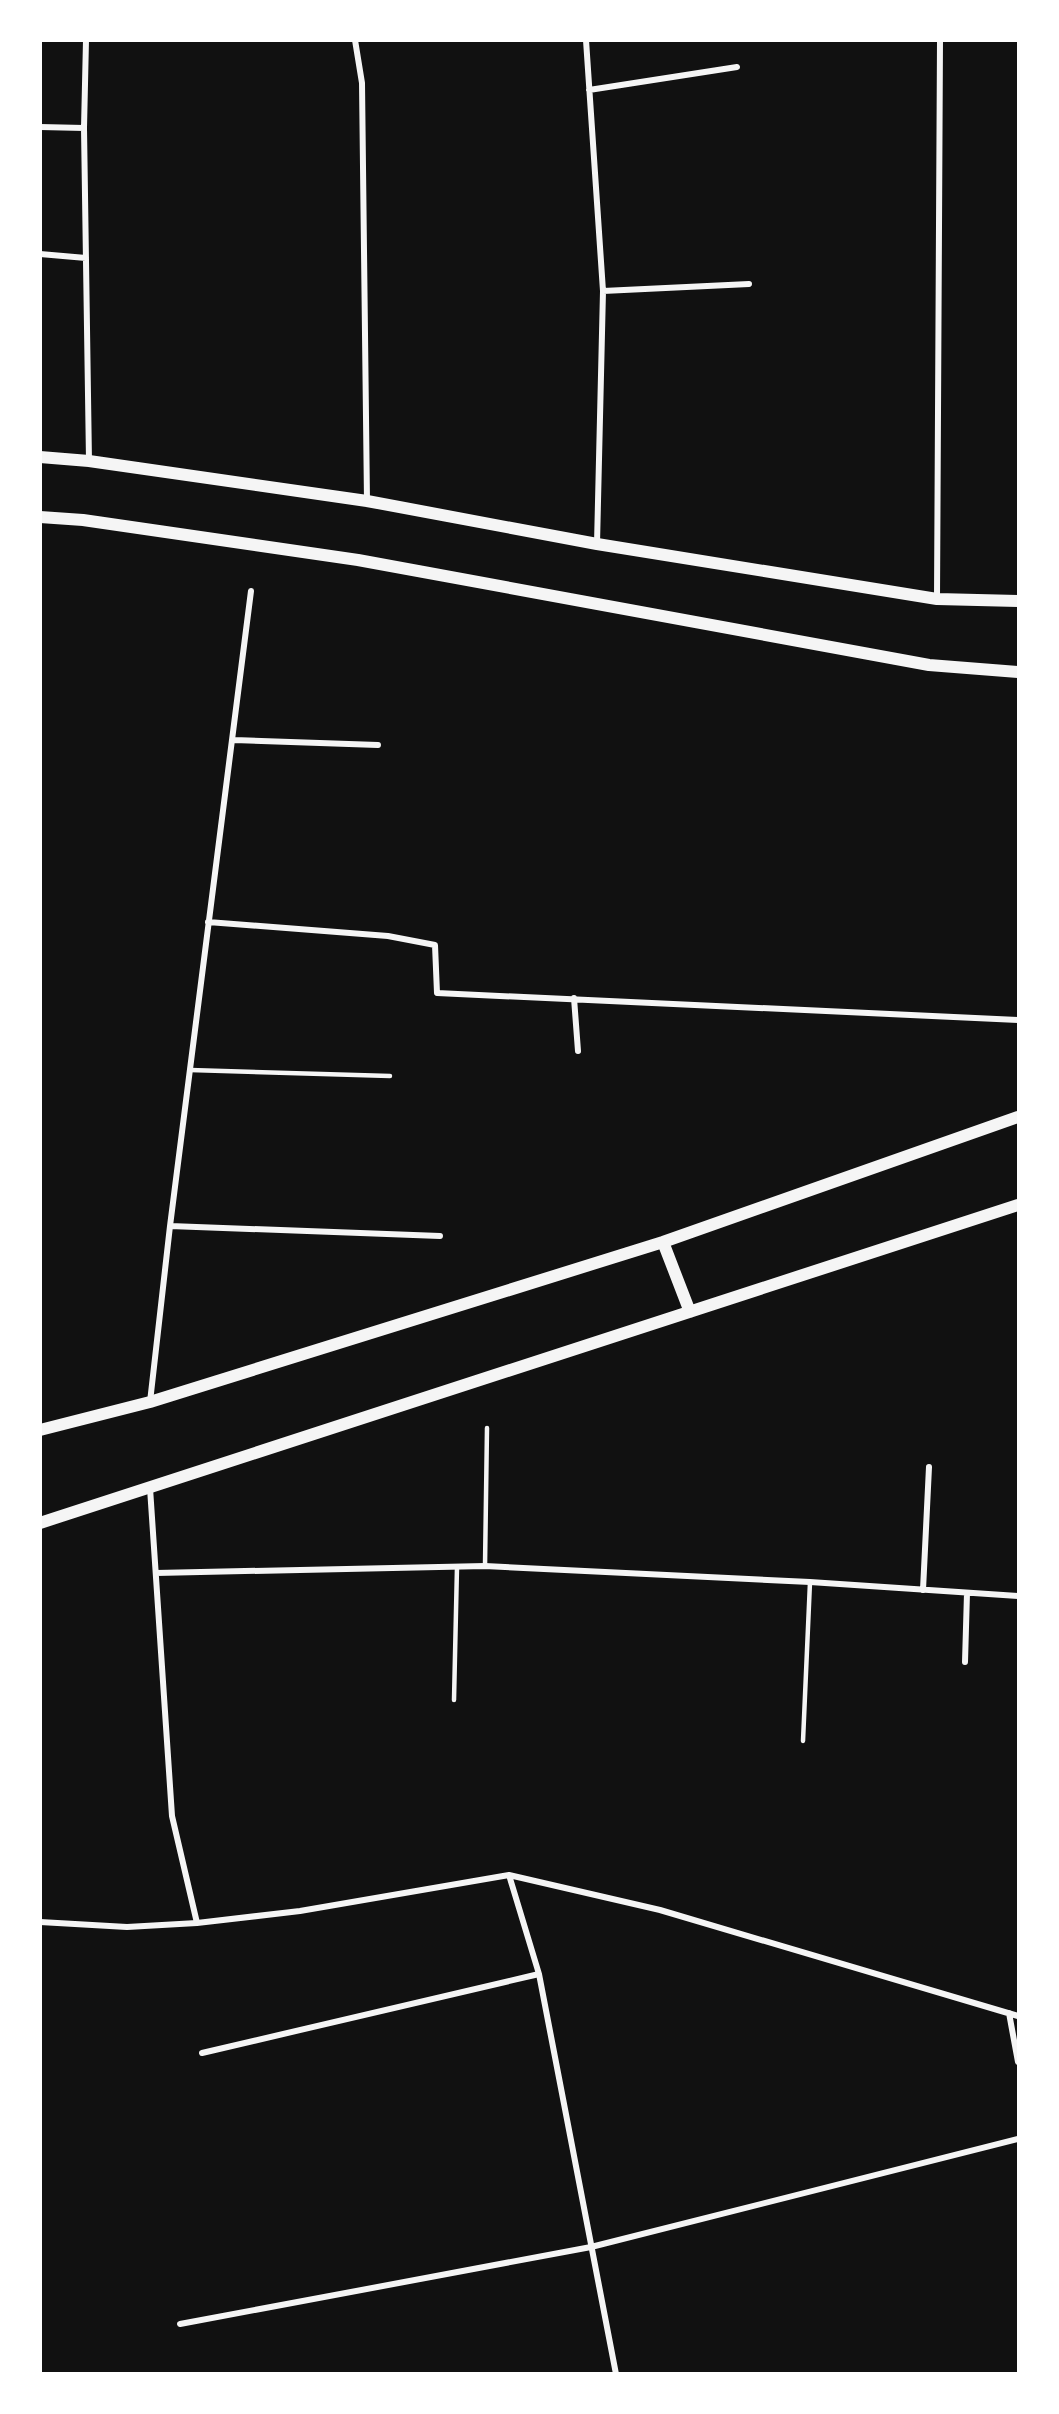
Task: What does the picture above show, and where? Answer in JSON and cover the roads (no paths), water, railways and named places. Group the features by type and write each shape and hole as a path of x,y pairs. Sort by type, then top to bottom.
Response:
{"main road":[{"path":"40,457 89,461 367,501 597,544 937,599 1018,601"},
{"path":"40,517 83,520 358,560 929,665 1018,672"},
{"path":"40,1430 150,1402 663,1242 1018,1117"},
{"path":"40,1523 1018,1205"},
{"path":"663,1242 690,1312"}],"street":[{"path":"86,40 84,128 89,461"},
{"path":"355,40 362,83 367,501"},
{"path":"585,40 603,291 597,544"},
{"path":"937,599 940,40"},
{"path":"589,90 738,67"},
{"path":"40,127 84,128"},
{"path":"40,254 86,258"},
{"path":"603,291 749,284"},
{"path":"150,1402 170,1226 208,922 234,740 251,591"},
{"path":"234,740 378,745"},
{"path":"208,922 388,936 435,945 437,993 1018,1020"},
{"path":"574,998 578,1051"},
{"path":"170,1226 440,1236"},
{"path":"923,1590 929,1467"},
{"path":"150,1487 172,1816 197,1923"},
{"path":"156,1573 485,1566 810,1582 1018,1596"},
{"path":"965,1662 967,1593"},
{"path":"509,1875 539,1974 616,2373"},
{"path":"40,1922 127,1927 197,1923 312,1909 509,1875 660,1910 1018,2016"},
{"path":"202,2053 539,1974"},
{"path":"1009,2013 1018,2062"},
{"path":"180,2324 591,2247 1018,2139"}],"lane":[{"path":"190,1070 390,1077"},
{"path":"485,1566 486,1428"},
{"path":"454,1700 457,1567"},
{"path":"802,1741 810,1582"}]}
